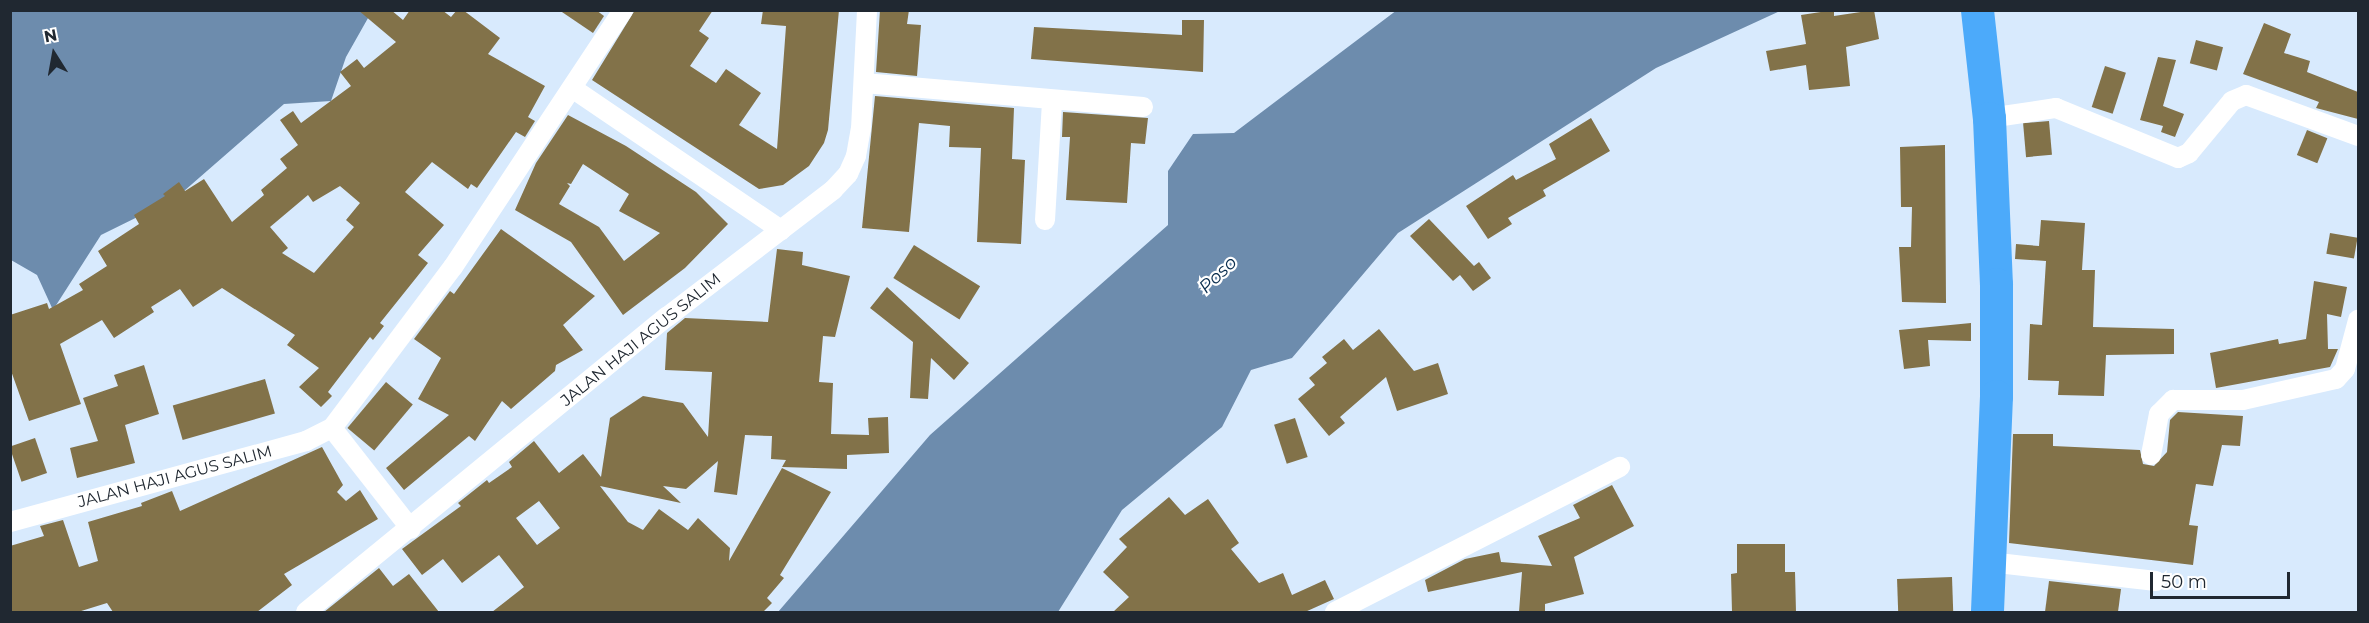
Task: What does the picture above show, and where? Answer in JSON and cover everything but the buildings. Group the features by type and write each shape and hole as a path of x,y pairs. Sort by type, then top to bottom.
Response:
{"highway":[{"path":"1977,10 1988,107 1996,284 1987,612"}],"street":[{"name":"JALAN HAJI AGUS SALIM","path":"10,522 306,441 332,428 453,267 623,10"},
{"name":"JALAN HAJI AGUS SALIM","path":"306,612 411,529 667,316 833,190 848,174 859,138 867,10"},
{"path":"864,83 1052,101 1143,107"},
{"path":"572,88 781,230"},
{"path":"1988,107 2056,108 2178,158 2189,153 2232,101 2246,95 2358,136"},
{"path":"1045,220 1052,101"},
{"path":"2151,454 2159,414 2174,400 2243,400 2336,379 2344,369 2358,320"},
{"path":"332,428 411,529"},
{"path":"1335,612 1620,467"},
{"path":"1989,562 2156,581"}],"water":[{"name":"Poso","path":"1397,10 1780,11 1656,68 1398,233 1292,358 1251,370 1222,427 1122,510 1058,612 778,612 930,435 1168,225 1168,171 1193,134 1234,133"},
{"path":"10,11 372,11 346,57 331,101 284,104 176,198 101,235 53,310 37,275 11,260"}]}
